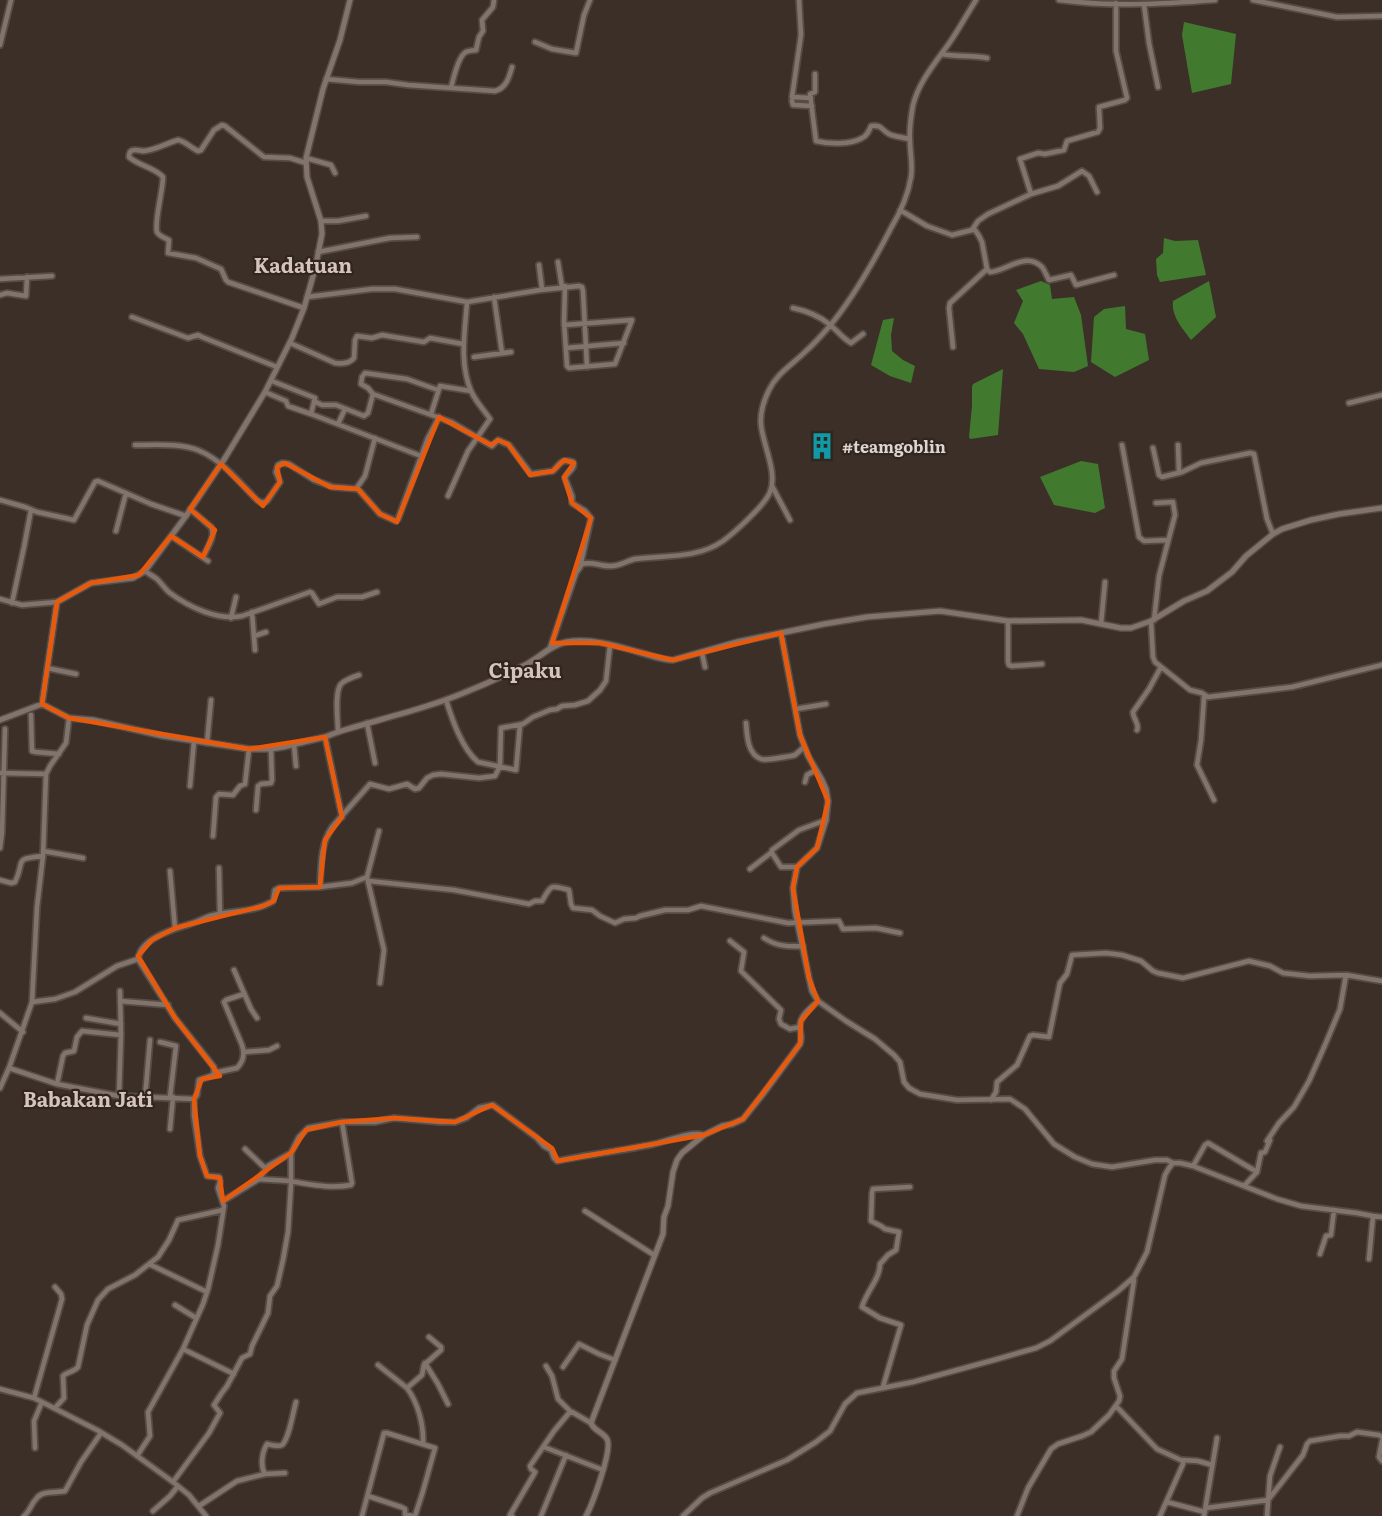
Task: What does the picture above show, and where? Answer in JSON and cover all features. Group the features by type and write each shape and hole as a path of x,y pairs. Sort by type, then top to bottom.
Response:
{"street":[{"path":"0,45 11,0"},
{"path":"0,598 22,605 57,602 91,583 133,578 145,571 221,464 272,381 304,308 322,234 321,221 307,177 306,160 326,79 340,40 350,0"},
{"path":"451,88 464,54 467,51 476,50 479,37 484,29 482,20 493,7 494,0"},
{"path":"535,42 552,49 576,53 590,0"},
{"path":"799,0 801,33 792,97 811,98"},
{"path":"580,567 588,562 611,566 633,560 685,556 712,548 724,540 765,501 772,486 771,463 761,423 768,391 781,372 806,352 831,325 883,245 900,210 911,178 909,139 919,87 976,0"},
{"path":"1059,0 1082,3 1132,2 1143,5 1215,0"},
{"path":"1252,0 1337,17 1382,16"},
{"path":"1031,194 1020,159 1038,153 1064,150 1067,141 1098,132 1101,128 1099,107 1127,98 1116,48 1116,3"},
{"path":"1143,5 1158,87"},
{"path":"942,54 987,58"},
{"path":"326,79 495,92 505,86 512,68"},
{"path":"815,74 816,92 811,94 811,98 817,142 838,143 861,139 873,125 882,127 891,135 909,139"},
{"path":"792,101 793,105 812,106"},
{"path":"304,308 228,282 221,269 196,258 168,253 168,239 157,232 163,177 157,171 136,163 129,157 129,154 134,150 158,148 178,140 198,151 214,130 222,125 264,157 290,158 331,165 335,173"},
{"path":"972,230 978,221 988,214 1031,194 1058,186 1082,171 1089,176 1097,192"},
{"path":"900,210 921,223 948,234 972,230 977,232 987,269 990,272 1024,261 1042,268 1048,280 1071,275 1076,285 1114,275"},
{"path":"321,221 338,221 366,216"},
{"path":"318,252 390,238 417,237"},
{"path":"558,262 563,286 564,325 568,368 615,364 632,320 564,325"},
{"path":"539,265 542,290"},
{"path":"952,347 950,303 987,269"},
{"path":"0,279 52,276"},
{"path":"0,295 7,293 26,296 27,277"},
{"path":"7,278 7,293"},
{"path":"307,297 372,289 394,289 467,302 563,286 579,286 583,291 587,367"},
{"path":"494,297 502,353"},
{"path":"448,496 468,452 490,419 471,391 465,368 463,344 467,302"},
{"path":"793,308 815,314 851,343 863,334"},
{"path":"132,317 188,338 198,335 278,367"},
{"path":"290,343 335,363 347,363 354,358 354,340 357,336 372,338 382,335 424,342 430,338 463,344"},
{"path":"566,348 624,343"},
{"path":"474,357 511,351"},
{"path":"438,390 407,379 365,373 361,384 373,394 451,422 492,446 498,440 508,444 531,474 552,471 560,463 570,461 574,464 565,478 572,496 572,503 591,518 580,567 550,648"},
{"path":"272,381 313,397 314,401 322,405 336,405 362,416 366,415 373,394"},
{"path":"431,414 438,390 442,386 471,391"},
{"path":"265,392 286,401 288,406 421,456"},
{"path":"1349,403 1382,395"},
{"path":"310,414 314,401"},
{"path":"338,424 345,409"},
{"path":"135,445 166,445 195,449 221,464 262,503 267,501 280,482 276,472 277,467 282,463 289,464 314,480 333,488 356,489 380,514 395,521 398,520 429,435 439,417"},
{"path":"356,489 364,479 375,438"},
{"path":"1122,445 1139,537 1144,541 1168,540"},
{"path":"1178,445 1179,472"},
{"path":"1153,448 1160,477 1201,463 1254,454 1267,519 1273,534"},
{"path":"0,500 74,520 96,481 186,516"},
{"path":"772,486 790,520"},
{"path":"116,531 126,494"},
{"path":"1156,503 1173,502 1175,515 1159,576 1152,621 1153,657 1155,662 1190,690 1208,697"},
{"path":"0,720 42,704 69,718 93,720 163,736 207,743 249,749 271,749 325,738 338,732 446,700 526,665 557,644 576,641 610,645 668,660 684,659 737,642 781,633 867,617 940,611 1008,621 1081,620 1126,628 1152,621 1184,601 1207,591 1227,577 1246,556 1273,534 1311,520 1346,512 1382,508"},
{"path":"190,509 213,530 203,557"},
{"path":"12,603 31,510"},
{"path":"171,536 208,561"},
{"path":"145,571 180,599 204,611 231,618 310,592 319,604 337,597 362,597 377,592"},
{"path":"1101,624 1105,582"},
{"path":"231,618 236,597"},
{"path":"42,704 57,602"},
{"path":"252,612 255,650"},
{"path":"1008,621 1009,665 1042,664"},
{"path":"254,636 266,632"},
{"path":"781,633 804,747 826,789 828,810 826,820 815,850 797,867 794,888 797,922 812,991 818,1001 875,1039 894,1055 900,1062 903,1078 909,1088 920,1094 957,1100 1010,1099 1026,1109 1054,1144 1092,1164 1112,1167 1167,1160 1193,1166 1301,1206 1382,1216"},
{"path":"320,887 327,835 370,784 389,789 407,784 415,789 433,775 493,777 500,766 501,729 520,725 562,706 585,703 606,681 610,645"},
{"path":"702,652 705,667"},
{"path":"1214,800 1197,767 1204,698 1292,687 1382,665"},
{"path":"1137,730 1138,726 1133,712 1161,667"},
{"path":"47,668 76,674"},
{"path":"338,732 339,690 342,683 358,675"},
{"path":"207,743 211,700"},
{"path":"446,700 456,728 478,762 516,769 520,725"},
{"path":"796,710 826,704"},
{"path":"32,715 32,751 59,754"},
{"path":"1,1085 32,1002 37,907 43,854 46,774 66,743 69,718"},
{"path":"367,723 375,763"},
{"path":"746,723 750,748 759,758 791,756 804,747"},
{"path":"0,848 5,729"},
{"path":"325,738 342,817"},
{"path":"190,786 194,741"},
{"path":"294,745 296,766"},
{"path":"213,836 216,797 219,794 233,795 240,786 245,784 249,749"},
{"path":"256,810 259,785 271,783 272,780 271,749"},
{"path":"805,782 807,775 816,770"},
{"path":"2,773 46,774"},
{"path":"750,869 799,830 826,820"},
{"path":"379,831 368,879 384,950 380,983"},
{"path":"772,852 781,867 797,867"},
{"path":"0,880 15,882 21,861 25,858 43,854 83,858"},
{"path":"219,868 220,914"},
{"path":"170,871 175,928"},
{"path":"138,959 145,945 175,928 220,914 263,906 273,901 275,890 279,888 320,887 368,879 454,890 529,904 536,901 542,902 549,889 554,887 569,890 573,908 592,910 615,922 665,910 687,910 699,906 786,922 839,921 845,929 876,928 900,933"},
{"path":"764,938 782,945 803,946"},
{"path":"730,941 744,952 741,971 781,1010 779,1019 781,1024 790,1029 800,1027"},
{"path":"991,1100 998,1082 1017,1065 1030,1036 1049,1037 1060,983 1067,974 1072,955 1106,952 1122,955 1142,961 1153,970 1183,978 1249,961 1270,966 1283,973 1310,976 1346,975 1382,981"},
{"path":"32,1002 55,999 75,992 117,966 138,959"},
{"path":"138,959 180,1024 214,1067 214,1073"},
{"path":"1160,968 1167,975"},
{"path":"234,970 253,1014 257,1018"},
{"path":"1244,1186 1257,1172 1261,1153 1265,1152 1270,1140 1267,1141 1294,1107 1309,1080 1340,1009 1346,975"},
{"path":"119,1096 120,991"},
{"path":"137,1456 150,1436 148,1412 183,1349 207,1292 218,1245 224,1204 218,1188 219,1177 207,1176 200,1156 194,1099 197,1095 199,1080 214,1073 237,1068 241,1063 244,1052 224,1002 244,994"},
{"path":"120,1001 168,1005"},
{"path":"591,1423 663,1232 670,1186 677,1160 686,1148 704,1135 722,1126 738,1122 750,1112 800,1044 801,1021 818,1001"},
{"path":"0,1013 22,1032"},
{"path":"86,1018 121,1024"},
{"path":"57,1084 63,1056 65,1053 74,1051 77,1037 82,1031 121,1035"},
{"path":"145,1098 150,1040"},
{"path":"160,1042 176,1046 170,1129"},
{"path":"244,1052 269,1050 277,1046"},
{"path":"9,1068 57,1084 119,1096 194,1099"},
{"path":"153,1511 170,1496 214,1425 220,1413 214,1406 242,1358 250,1354 268,1313 270,1296 277,1286 285,1247 291,1182 291,1153 299,1137 308,1128 342,1122 375,1122 394,1118 455,1122 466,1118 482,1107 493,1106 552,1150 557,1161 643,1146 689,1135 704,1135"},
{"path":"259,1179 315,1186 351,1185 342,1122"},
{"path":"1193,1166 1205,1144 1208,1143 1257,1172"},
{"path":"245,1149 266,1169"},
{"path":"223,1201 259,1179 271,1164 291,1153"},
{"path":"1017,1516 1028,1488 1051,1449 1058,1444 1091,1432 1103,1422 1120,1398 1113,1376 1122,1359 1134,1277 1147,1252 1165,1175 1168,1167 1173,1163"},
{"path":"883,1387 901,1326 880,1318 862,1306 880,1270 880,1264 896,1249 899,1232 871,1221 872,1192 873,1189 910,1187"},
{"path":"55,1408 64,1398 64,1374 78,1367 87,1325 98,1300 108,1289 135,1275 158,1257 178,1220 223,1210"},
{"path":"1320,1254 1326,1236 1331,1235 1334,1210"},
{"path":"585,1211 654,1256"},
{"path":"1370,1259 1373,1216"},
{"path":"149,1264 207,1292"},
{"path":"683,1516 710,1493 787,1460 816,1442 830,1431 850,1398 861,1392 913,1382 1035,1348 1050,1341 1134,1277"},
{"path":"34,1398 62,1299 62,1295 55,1287"},
{"path":"175,1305 196,1318"},
{"path":"407,1388 422,1375 425,1363 441,1351 429,1337"},
{"path":"563,1366 579,1344 615,1360"},
{"path":"183,1349 234,1374"},
{"path":"425,1363 448,1404"},
{"path":"378,1365 407,1388 421,1424 424,1435 423,1444"},
{"path":"546,1366 552,1376 558,1399 571,1412 591,1423 608,1442 603,1470 586,1516"},
{"path":"0,1389 34,1398 101,1432 176,1484 205,1515"},
{"path":"35,1448 34,1421 42,1402"},
{"path":"265,1474 262,1468 264,1449 267,1444 282,1445 296,1402"},
{"path":"1116,1406 1156,1448 1182,1460 1212,1465"},
{"path":"512,1516 510,1515 535,1472 530,1466 554,1431 571,1412"},
{"path":"24,1516 34,1500 41,1495 66,1490 101,1432"},
{"path":"1167,1502 1205,1512 1268,1500 1303,1455 1310,1441 1349,1436 1357,1432 1379,1435 1382,1439 1379,1457 1382,1461"},
{"path":"362,1516 384,1433 434,1447 424,1489 414,1516 405,1514 405,1509 402,1507 368,1496"},
{"path":"1205,1512 1217,1438"},
{"path":"544,1447 603,1470"},
{"path":"1268,1516 1270,1476 1280,1447"},
{"path":"541,1516 566,1455"},
{"path":"1160,1516 1183,1464 1182,1460"},
{"path":"199,1507 237,1481 265,1474 285,1473"}],"highlighted area":[{"path":"439,417 491,445 498,440 508,444 530,475 553,471 564,460 574,463 564,477 572,503 591,518 552,643 600,643 673,660 781,633 800,735 828,801 817,848 797,867 793,888 809,978 818,1001 801,1021 800,1044 743,1119 704,1135 558,1161 552,1148 492,1105 455,1122 394,1118 342,1122 306,1130 291,1153 223,1201 220,1178 207,1176 200,1156 194,1099 202,1079 220,1076 175,1018 138,956 152,940 175,928 263,906 274,901 279,888 320,887 325,840 342,817 325,737 249,749 69,718 42,704 57,602 91,583 139,575 171,536 203,557 215,530 190,509 221,464 263,506 280,482 277,467 285,463 330,487 358,489 380,514 397,522"}],"green space":[{"path":"1184,22 1236,34 1231,84 1192,93 1182,35"},
{"path":"1164,238 1175,241 1198,240 1206,275 1160,282 1156,259 1163,253"},
{"path":"1041,281 1050,285 1052,299 1074,297 1081,315 1088,366 1074,372 1039,369 1023,334 1014,323 1023,301 1016,290"},
{"path":"1209,281 1216,317 1191,340 1175,317 1173,301"},
{"path":"1125,306 1126,329 1145,334 1149,360 1115,377 1091,362 1094,317 1104,309"},
{"path":"894,318 891,335 892,351 915,366 911,383 890,376 871,365 883,320"},
{"path":"1003,369 998,435 970,439 973,384"},
{"path":"1081,461 1098,464 1105,508 1095,513 1054,505 1040,477"}],"place":[{"name":"#teamgoblin","path":"822,446"}],"district":[{"name":"Kadatuan","path":"303,264"},
{"name":"Cipaku","path":"525,669"},
{"name":"Babakan Jati","path":"88,1098"}]}
